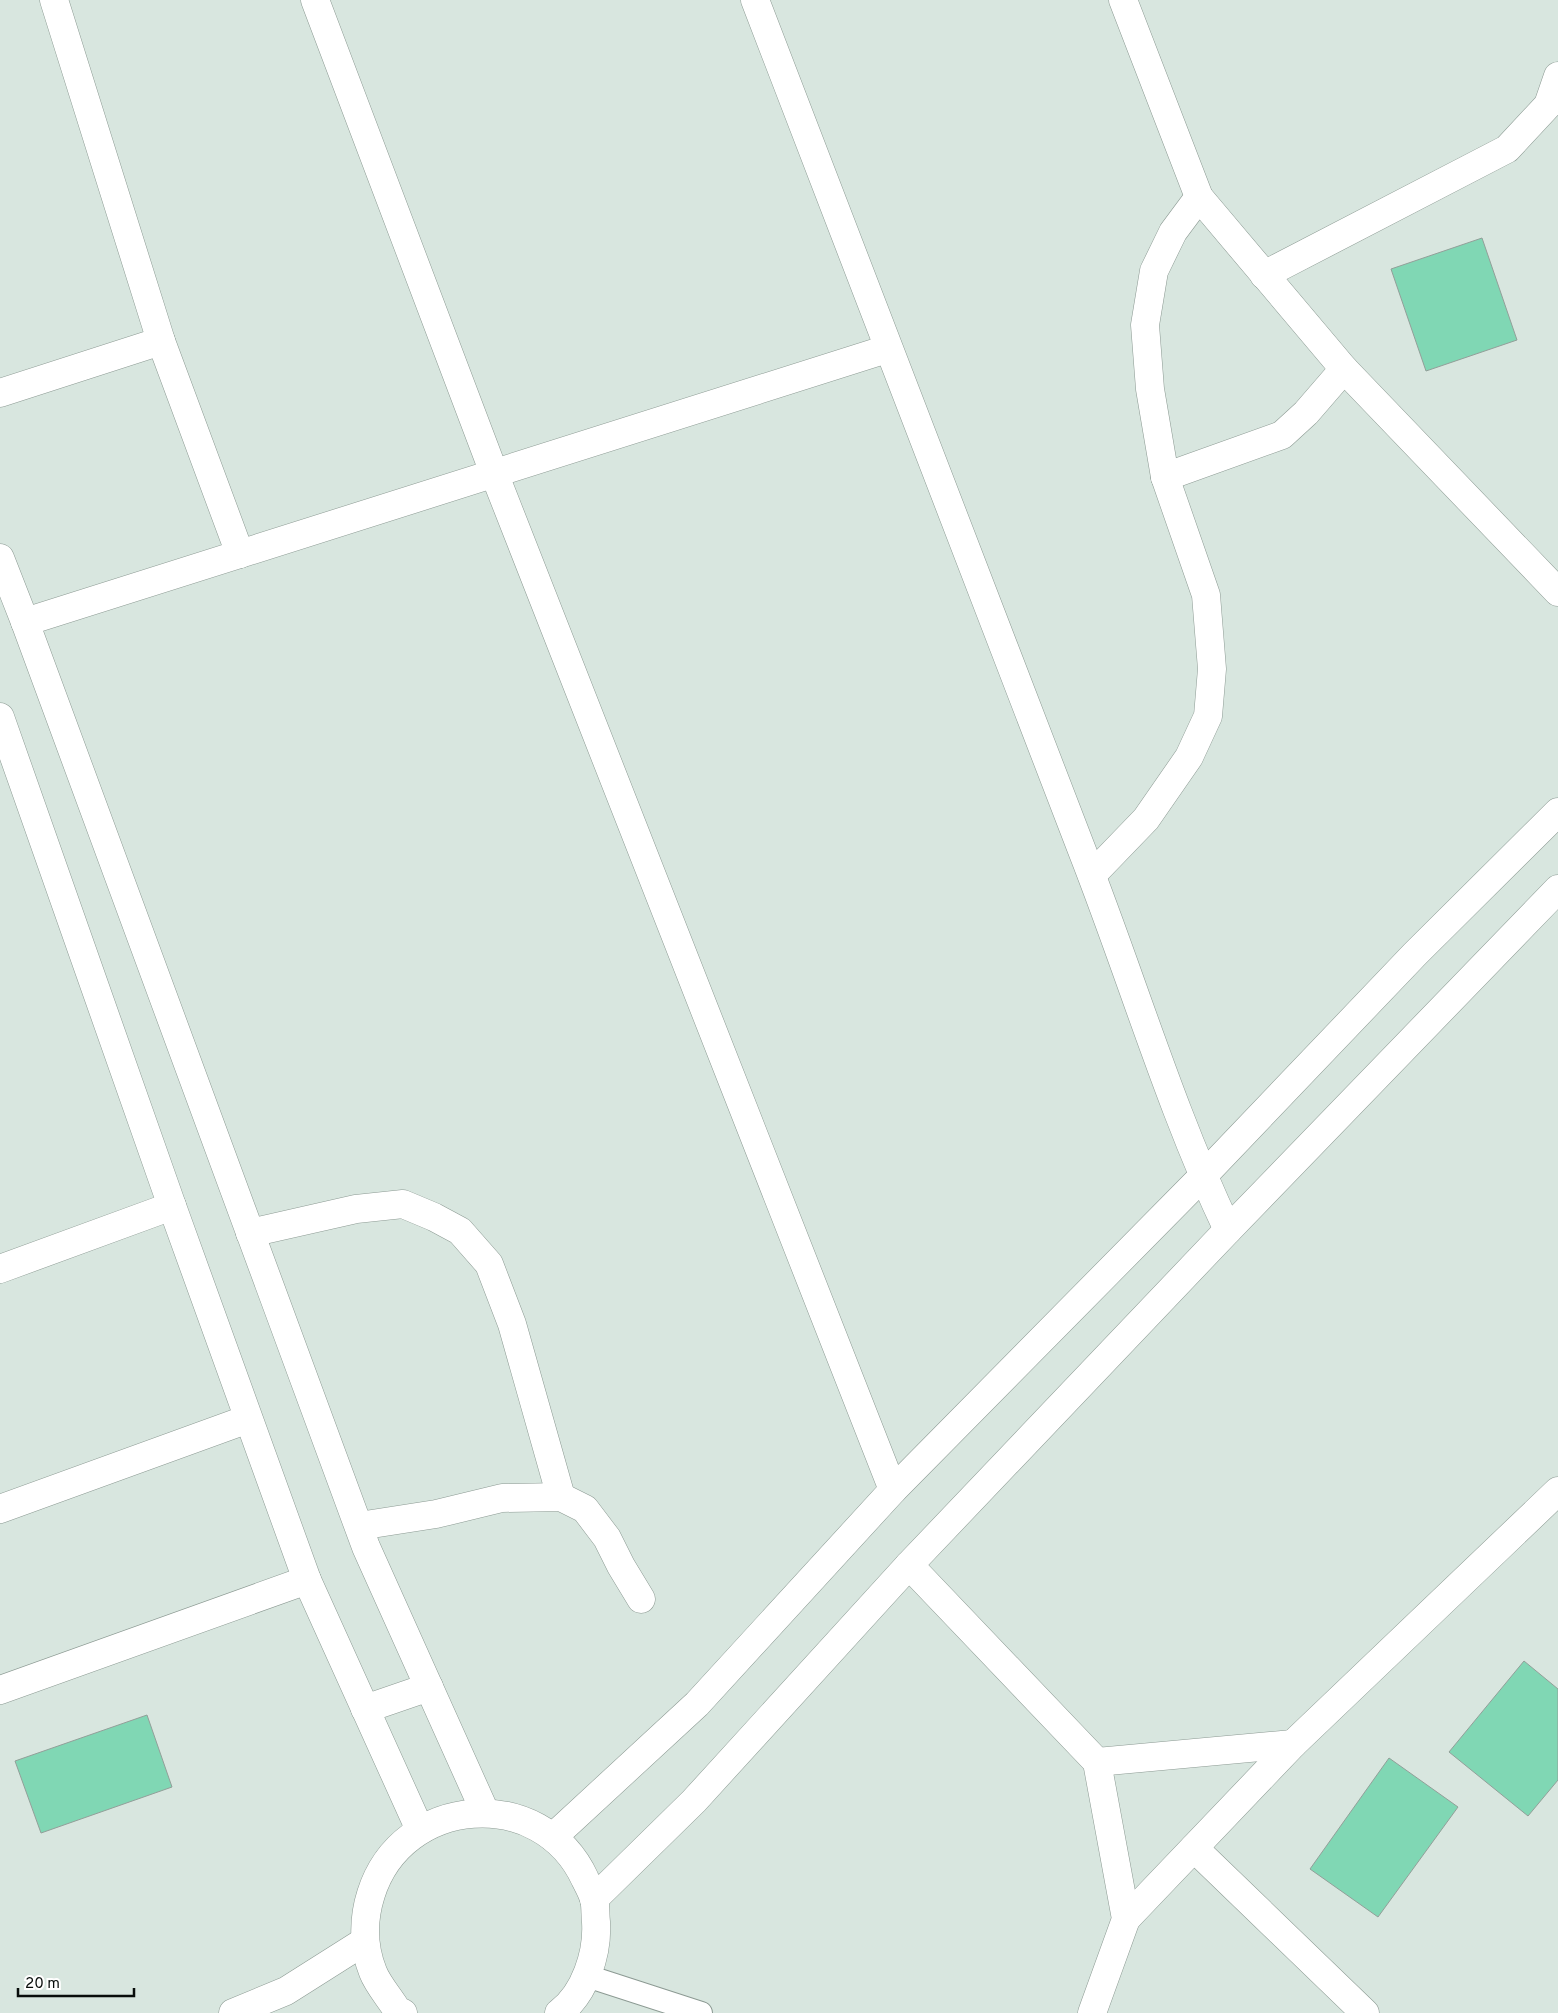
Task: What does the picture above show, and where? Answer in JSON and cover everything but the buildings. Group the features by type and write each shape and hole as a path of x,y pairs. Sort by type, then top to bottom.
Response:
{"street":[{"path":"54,0 161,341 240,554"},
{"path":"315,0 494,473 893,1490"},
{"path":"755,0 887,349 1092,875 1203,1176 1228,1230"},
{"path":"1123,0 1199,197 1344,369 1558,592"},
{"path":"1264,275 1507,149 1548,105 1558,76"},
{"path":"1092,875 1146,818 1189,757 1208,716 1212,669 1206,595 1165,478 1150,389 1145,326 1154,271 1173,232 1199,197"},
{"path":"0,394 161,341"},
{"path":"25,622 887,349"},
{"path":"1165,478 1282,435 1306,413 1344,369"},
{"path":"0,558 359,1526 428,1687 485,1812"},
{"path":"0,717 306,1580 420,1830"},
{"path":"553,1837 697,1704 893,1490 1203,1176 1416,954 1558,812"},
{"path":"594,1899 694,1800 910,1565 1228,1230 1558,889"},
{"path":"250,1233 356,1209 403,1204 434,1217 460,1231 489,1264 512,1324 561,1497"},
{"path":"0,1268 172,1206"},
{"path":"0,1509 248,1419"},
{"path":"1092,2013 1126,1919 1292,1744 1558,1491"},
{"path":"359,1526 436,1514 502,1498 561,1497 585,1509 602,1530 640,1599"},
{"path":"910,1565 1097,1762 1126,1919"},
{"path":"0,1690 306,1580"},
{"path":"365,1709 428,1687"},
{"path":"1097,1762 1292,1744"},
{"path":"396,2012 373,1972 365,1941 366,1908 376,1877 394,1850 420,1830 449,1816 485,1812 521,1819 553,1837 578,1864 594,1899 597,1939 587,1976 565,2008 559,2013"},
{"path":"1194,1848 1365,2013"},
{"path":"233,2013 286,1991 365,1941"}],"lane":[{"path":"587,1976 701,2013"}]}
